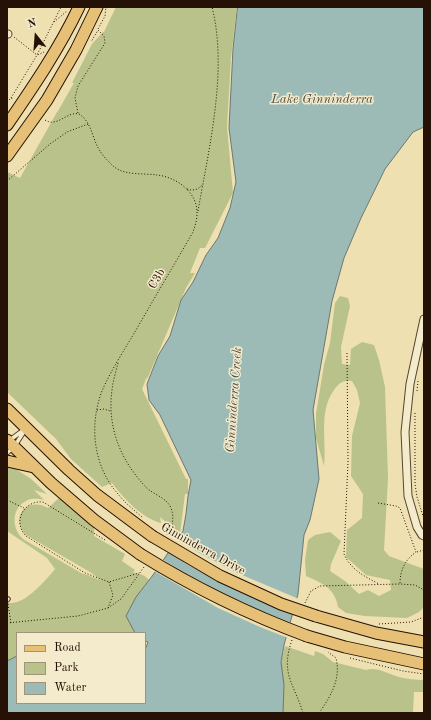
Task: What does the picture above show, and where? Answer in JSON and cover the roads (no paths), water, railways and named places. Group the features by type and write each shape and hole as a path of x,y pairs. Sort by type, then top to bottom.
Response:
{"main road":[{"path":"7,156 47,100 76,50 97,7"},
{"path":"7,125 35,84 68,30 75,8"},
{"name":"Ginninderra Drive","path":"7,409 26,429 97,495 152,536 220,576 281,604 316,616 376,633 424,642"},
{"path":"9,445 94,520 140,554 212,595 273,624 307,636 345,647 424,664"},
{"path":"7,461 34,467"}],"street":[{"path":"424,319 410,384 405,432 408,496 417,527 424,536"}],"lane":[{"path":"9,445 26,429"},
{"path":"9,445 26,429"}],"water":[{"name":"Lake Ginninderra","path":"238,7 424,7 424,127 413,132 385,169 361,218 344,258 332,301 313,410 319,479 310,520 304,535 298,594 284,645 281,662 284,685 283,713 7,713 7,661 16,656 16,704 146,704 146,647 148,642 146,641 146,632 134,632 126,616 136,597 183,531 191,480 160,415 149,400 147,384 158,356 170,336 181,300 193,282 206,255 218,238 230,208 236,182 229,128 233,49"}],"water label":[{"name":"Ginninderra Creek","path":"234,400"}]}
